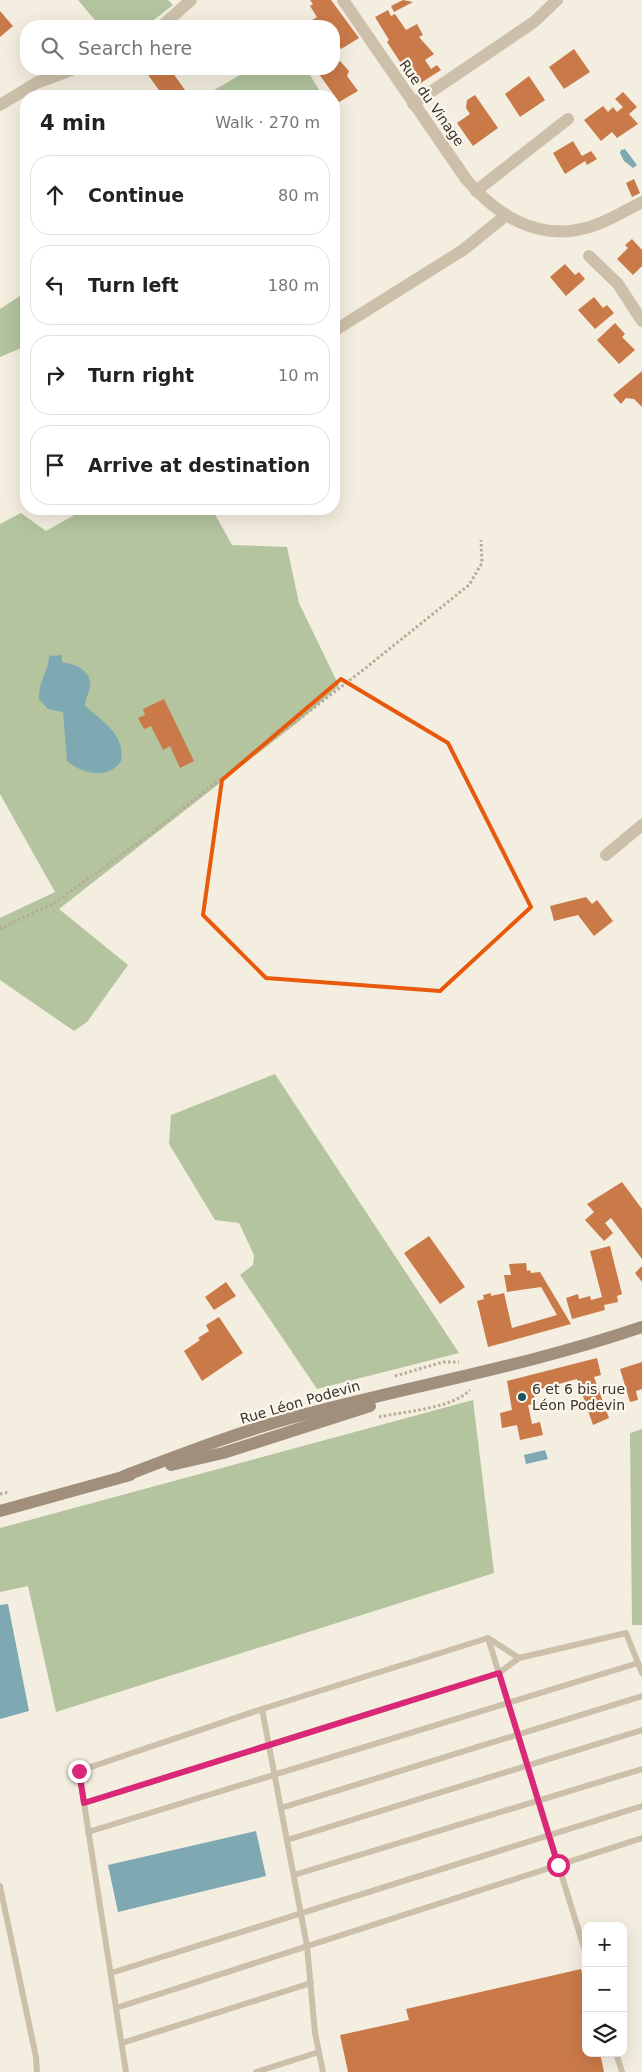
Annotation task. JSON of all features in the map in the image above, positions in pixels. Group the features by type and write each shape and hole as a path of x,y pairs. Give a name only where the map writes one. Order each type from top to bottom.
{"main road":[{"name":"Rue Léon Podevin","path":"3,1510 124,1476 224,1452 490,1370 642,1327"}],"street":[{"path":"169,20 191,0"},
{"name":"Rue du Vinage","path":"343,0 476,191 504,216 536,228 573,231 598,224 642,202"},
{"path":"414,104 534,22 557,0"},
{"path":"24,90 36,83 58,75"},
{"path":"0,104 20,92"},
{"path":"476,191 568,119"},
{"path":"340,327 463,250 504,216"},
{"path":"589,256 618,284 642,322"},
{"path":"606,855 642,825"}],"lane":[{"path":"84,1803 499,1673 519,1658 626,1633 642,1673"},
{"path":"488,1638 519,1658"},
{"path":"488,1638 582,1941"},
{"path":"126,2072 79,1771 262,1709 488,1638"},
{"path":"88,1832 638,1663"},
{"path":"281,1808 642,1696"},
{"path":"262,1709 307,1946 323,2072"},
{"path":"287,1840 642,1730"},
{"path":"294,1875 642,1769"},
{"path":"111,1973 642,1806"},
{"path":"116,2008 642,1838"},
{"path":"0,1886 36,2057 37,2072"},
{"path":"122,2043 311,1983"},
{"path":"256,2072 319,2052"},
{"path":"617,2057 622,2072"}],"path":[{"path":"0,929 56,902 355,676 469,586 482,564 481,540"},
{"path":"0,1494 18,1489"}],"highlighted area":[{"path":"341,679 448,743 531,907 440,991 266,978 203,915 222,780"}],"green space":[{"path":"78,0 168,0 173,5 154,20 95,20"},
{"path":"240,75 310,75 319,90 214,90"},
{"path":"20,296 20,349 0,357 0,309"},
{"path":"20,514 46,531 74,515 215,515 232,545 287,547 299,603 339,686 298,722 59,909 128,965 87,1022 74,1031 0,980 0,918 55,892 0,794 0,524"},
{"path":"275,1074 459,1353 317,1389 240,1275 253,1265 254,1255 239,1223 215,1220 169,1144 171,1115"},
{"path":"473,1400 494,1573 56,1712 28,1586 0,1592 0,1528"},
{"path":"642,1429 642,1625 632,1625 630,1433"}],"water":[{"path":"625,149 637,165 633,168 624,161 620,153 621,150"},
{"path":"62,655 62,662 77,666 88,676 90,687 85,706 111,729 120,744 122,752 121,761 110,771 103,773 88,772 73,766 67,761 63,712 48,709 39,699 40,687 49,656"},
{"path":"545,1450 548,1459 526,1464 524,1455"},
{"path":"8,1604 29,1711 0,1719 0,1605"},
{"path":"256,1831 266,1876 118,1912 108,1865"}],"building":[{"path":"310,0 331,0 359,38 341,49 340,20 312,20 317,17 310,6 313,4"},
{"path":"403,0 413,2 394,12 391,6"},
{"path":"388,10 391,16 395,14 406,30 417,24 423,35 419,37 434,54 425,60 431,69 437,65 441,70 416,86 387,42 389,40 375,17"},
{"path":"0,11 13,26 0,37"},
{"path":"574,49 590,72 564,89 549,67"},
{"path":"340,61 349,71 347,76 358,91 340,101 340,90 330,90 320,75 340,75"},
{"path":"148,75 174,75 185,90 159,90"},
{"path":"529,76 545,100 520,117 505,94"},
{"path":"623,92 637,107 629,114 638,124 617,138 612,132 601,141 584,120 603,106 608,112 613,107 617,112 623,107 615,99"},
{"path":"475,95 498,128 473,146 457,123 470,114 466,108 467,100"},
{"path":"573,141 582,156 591,151 597,159 587,165 585,161 565,174 553,153"},
{"path":"634,179 640,193 632,197 626,183"},
{"path":"632,239 642,250 642,266 633,275 617,259 628,248 625,245"},
{"path":"565,264 575,275 579,272 585,279 566,296 550,277"},
{"path":"594,297 603,308 607,305 614,313 595,329 578,310"},
{"path":"615,323 625,334 622,337 635,350 619,364 597,340"},
{"path":"642,371 642,407 634,399 626,398 621,404 613,395"},
{"path":"164,699 194,761 180,768 170,746 163,750 151,726 144,729 138,718 145,715 143,709"},
{"path":"586,897 592,904 597,900 613,921 594,936 578,915 554,921 550,906"},
{"path":"622,1182 642,1209 642,1259 611,1218 605,1223 613,1233 604,1241 585,1220 594,1212 587,1204"},
{"path":"429,1236 465,1287 440,1304 404,1253"},
{"path":"610,1246 622,1294 617,1296 618,1302 604,1305 605,1310 572,1319 566,1298 578,1294 579,1299 590,1296 591,1300 602,1297 590,1251"},
{"path":"526,1263 527,1271 530,1270 531,1273 540,1272 571,1324 488,1347 477,1301 484,1299 483,1295 491,1293 491,1296 504,1293 512,1328 557,1315 541,1287 507,1292 504,1275 511,1275 509,1264"},
{"path":"642,1266 642,1282 635,1273"},
{"path":"226,1282 236,1296 214,1310 205,1297"},
{"path":"219,1317 243,1353 202,1381 184,1351 209,1331 206,1325"},
{"name":"6 et 6 bis rue Léon Podevin","path":"597,1358 601,1375 594,1377 609,1418 593,1425 577,1379 533,1391 536,1404 528,1405 532,1424 540,1422 543,1435 520,1440 517,1425 502,1428 500,1413 512,1410 507,1381"},
{"path":"642,1362 642,1389 636,1391 638,1400 630,1402 620,1369"},
{"path":"581,1969 582,2057 601,2057 604,2072 348,2072 340,2035 409,2020 406,2009"}],"place":[{"name":"6 et 6 bis rue Léon Podevin","path":"522,1397"}],"route":[{"path":"79,1771 84,1803 499,1673 558,1865"}]}
